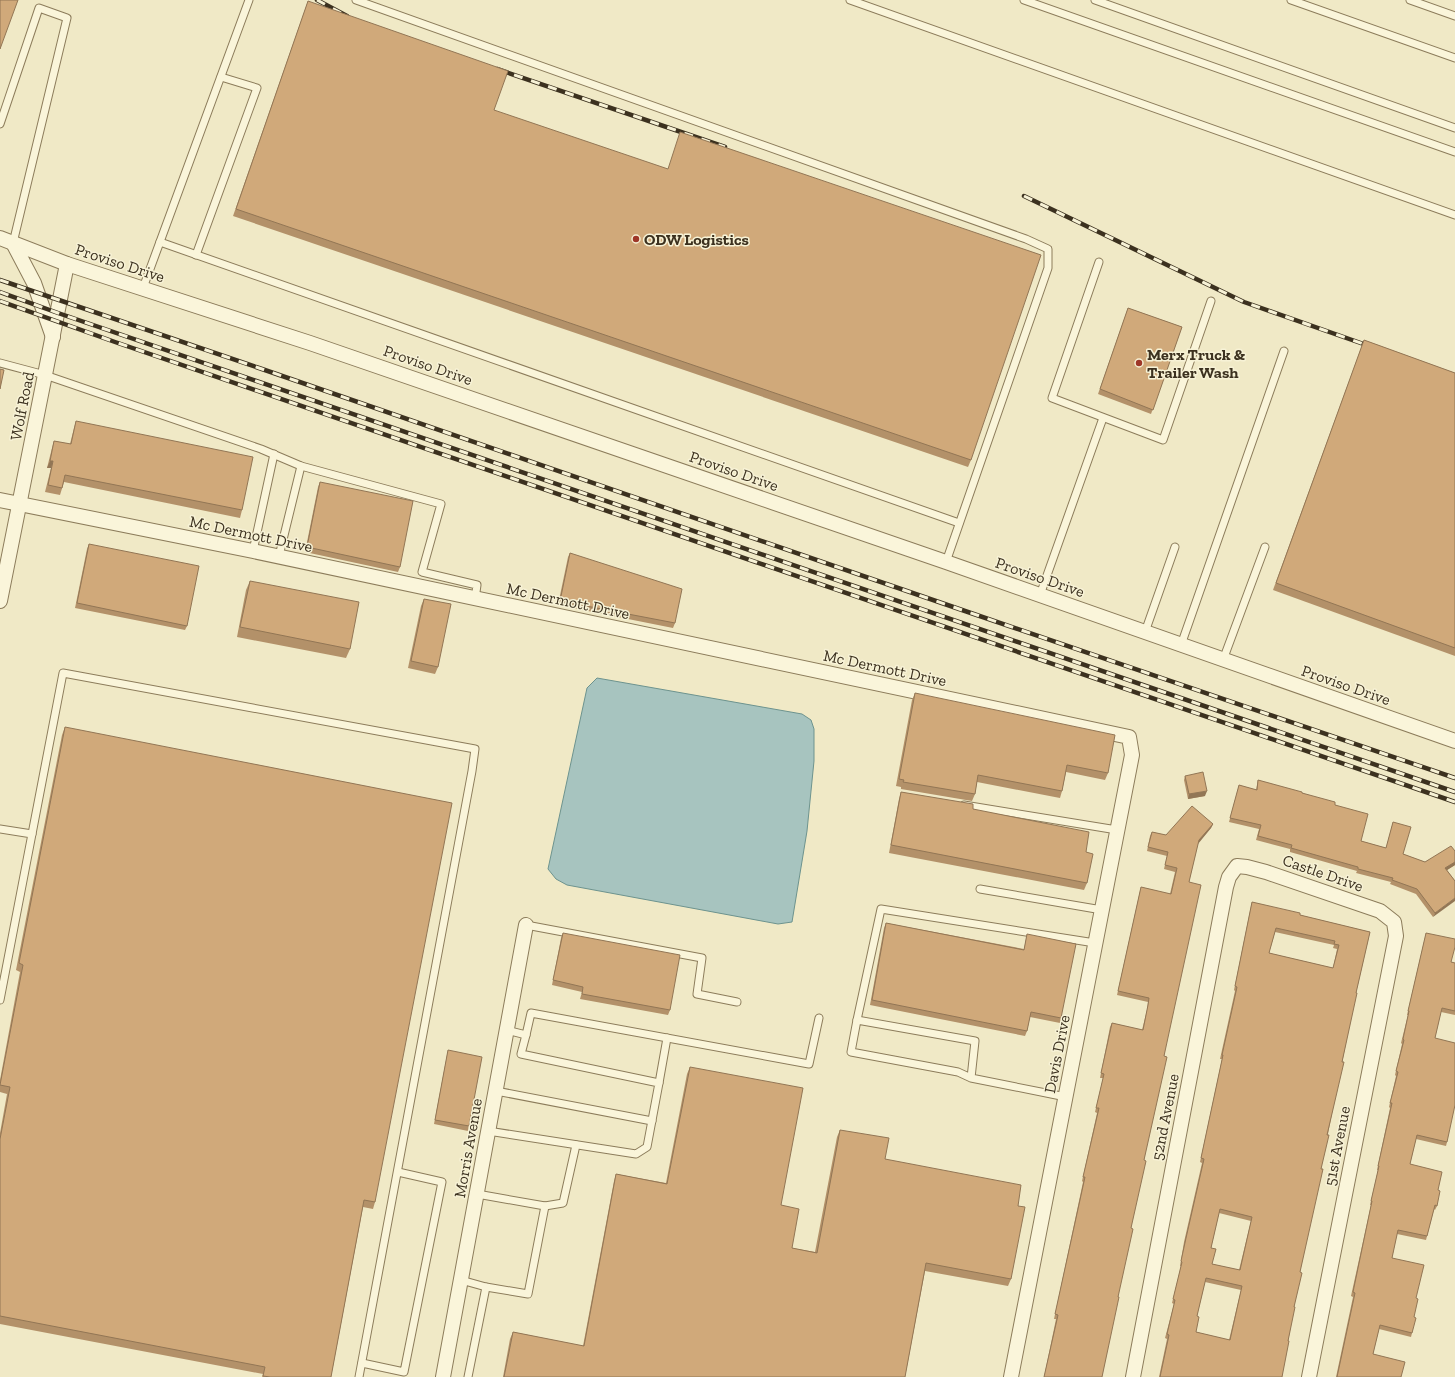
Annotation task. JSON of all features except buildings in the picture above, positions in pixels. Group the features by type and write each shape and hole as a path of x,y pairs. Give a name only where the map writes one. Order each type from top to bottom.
{"street":[{"name":"Proviso Drive","path":"0,238 67,264 310,343 946,562 1455,741"},
{"path":"13,243 34,283 53,337"},
{"name":"Wolf Road","path":"0,601 67,264"},
{"name":"Mc Dermott Drive","path":"0,500 279,556 475,599 1129,737"},
{"name":"Davis Drive","path":"1011,1377 1132,755 1129,737"},
{"name":"Castle Drive","path":"1237,866 1248,867 1266,872 1380,911 1394,922"},
{"name":"52nd Avenue","path":"1133,1377 1226,887 1237,866"},
{"name":"51st Avenue","path":"1309,1377 1396,936 1394,922"},
{"name":"Morris Avenue","path":"443,1377 526,925"}],"lane":[{"path":"143,288 249,0"},
{"path":"356,0 1026,239 1048,249 1048,268 946,562"},
{"path":"850,0 1455,215"},
{"path":"1024,0 1455,152"},
{"path":"1094,0 1455,128"},
{"path":"1291,0 1455,58"},
{"path":"1410,0 1455,16"},
{"path":"0,124 39,8 67,18 13,243"},
{"path":"196,255 257,88 221,77"},
{"path":"160,242 959,523"},
{"path":"1099,262 1052,398 1163,440 1212,301"},
{"path":"1181,645 1284,351"},
{"path":"0,362 45,375 261,449 301,466 441,504 422,572 477,585 475,599"},
{"path":"1040,595 1103,418"},
{"path":"253,551 274,454"},
{"path":"279,556 301,466"},
{"path":"1145,632 1174,546"},
{"path":"1223,660 1265,547"},
{"path":"0,1000 63,672 475,749 359,1377"},
{"path":"954,803 1117,830"},
{"path":"0,829 32,834"},
{"path":"980,889 1102,910"},
{"path":"1066,1097 970,1078 958,1072 851,1052 881,909 1095,944"},
{"path":"526,925 702,958 697,994 737,1002"},
{"path":"659,1083 521,1054 531,1012 809,1064 819,1018"},
{"path":"858,1020 976,1041 970,1078"},
{"path":"507,1030 526,1035"},
{"path":"488,1131 636,1154 647,1147 667,1038"},
{"path":"496,1091 652,1121"},
{"path":"477,1194 545,1206 563,1203 576,1145"},
{"path":"362,1363 404,1372 442,1182 398,1172"},
{"path":"461,1280 486,1287 528,1294 545,1206"},
{"path":"468,1377 486,1287"}],"water":[{"path":"597,678 802,714 811,720 814,729 814,761 807,831 792,922 778,924 567,885 556,879 548,869 587,688"}],"railway":[{"path":"317,0 347,16"},
{"path":"497,69 725,147"},
{"path":"1024,196 1244,302 1372,347"},
{"path":"0,280 1455,778"},
{"path":"0,292 1455,792"},
{"path":"0,301 115,342 1455,802"}],"place":[{"name":"ODW Logistics","path":"636,239"},
{"name":"Merx Truck & Trailer Wash","path":"1139,363"}]}
